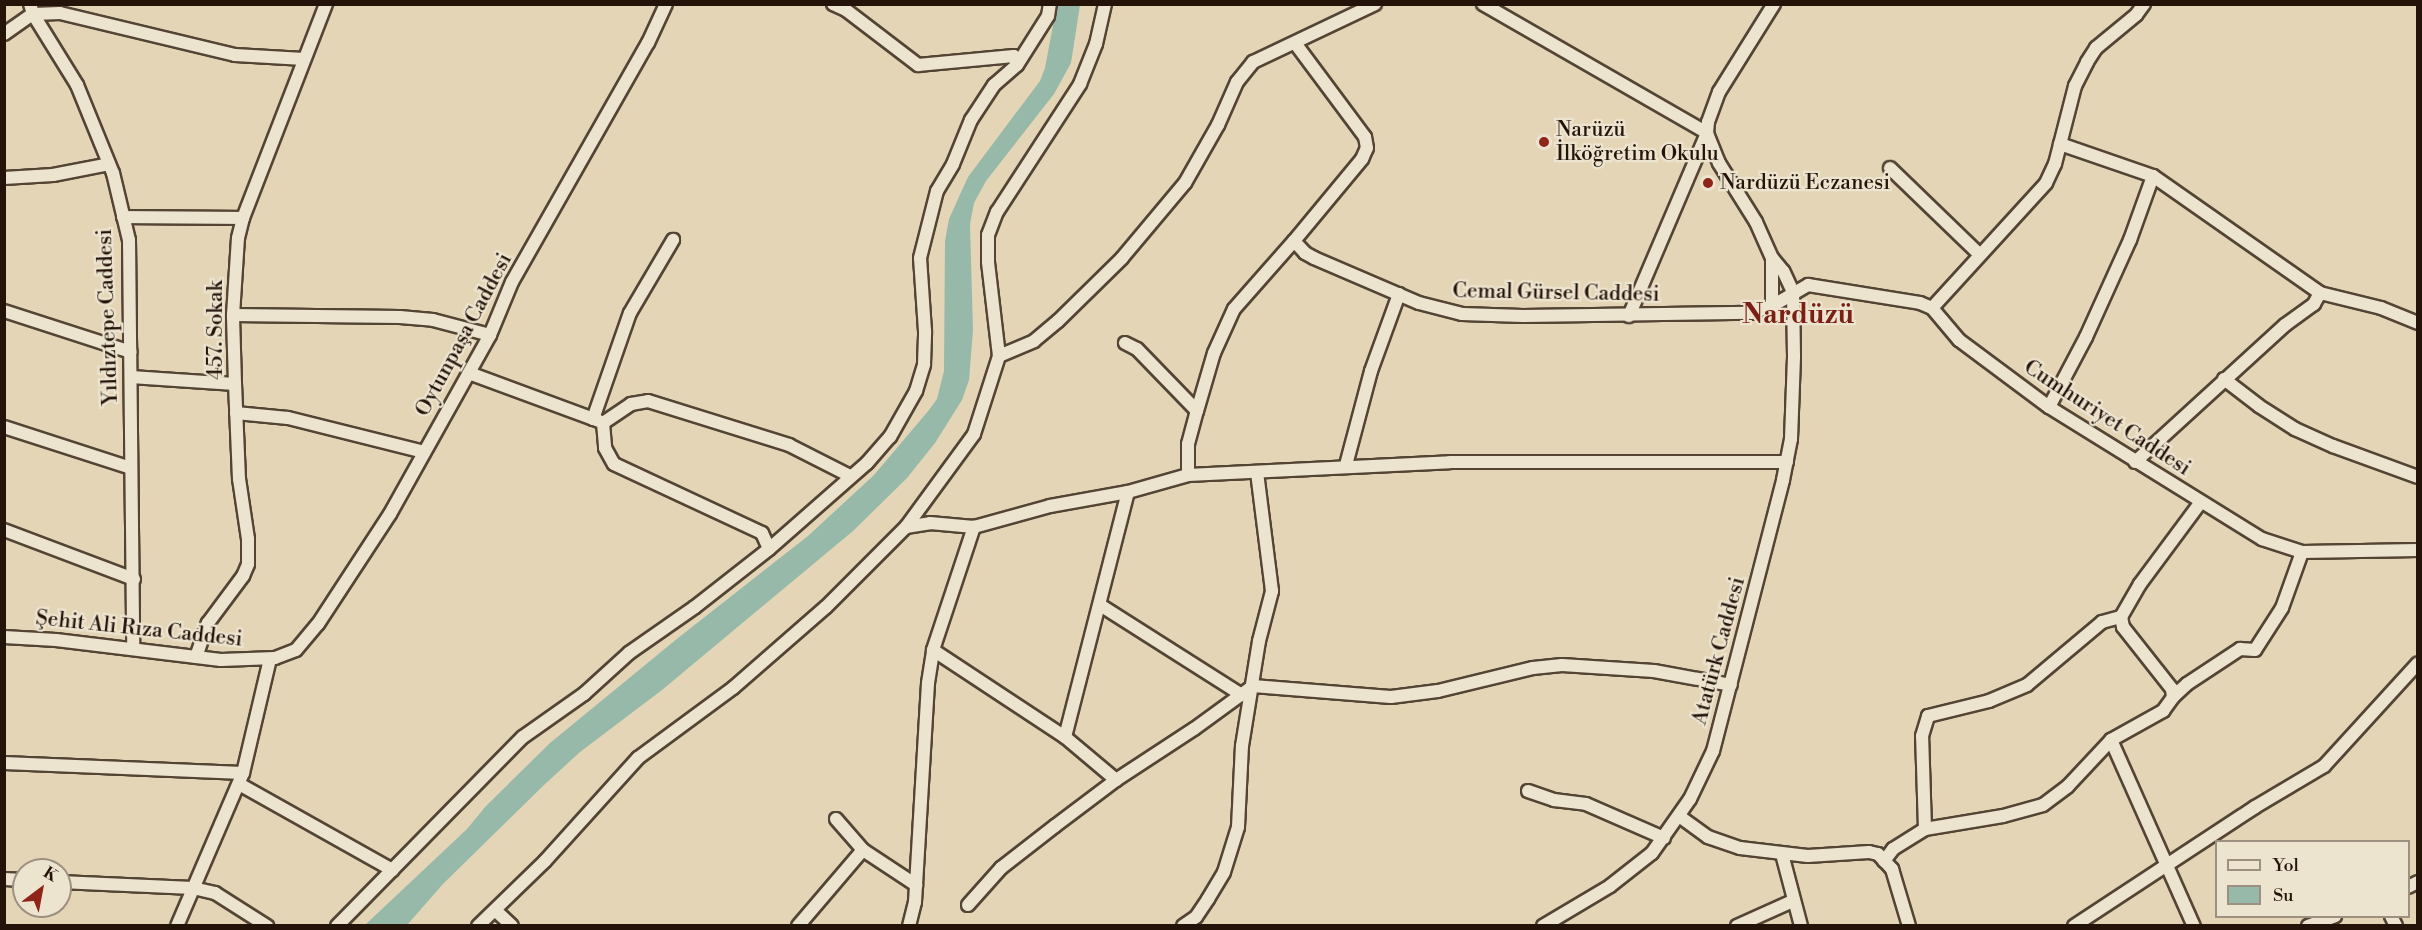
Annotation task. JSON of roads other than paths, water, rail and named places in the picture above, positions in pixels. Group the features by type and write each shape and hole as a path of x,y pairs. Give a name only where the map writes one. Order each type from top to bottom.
{"street":[{"name":"457. Sokak","path":"196,657 208,623 243,576 248,564 248,539 239,479 235,384 233,315 238,238 243,218 326,4"},
{"name":"Oytunpaşa Caddesi","path":"270,659 296,650 318,624 390,514 490,335 512,282 642,53 666,4"},
{"path":"833,4 846,10 918,65 1014,56 1017,65"},
{"path":"337,926 523,737 584,694 628,653 695,607 769,549 867,463 890,437 916,391 924,364 925,331 920,258 934,201 971,120 994,86 1017,65 1048,16 1050,4"},
{"path":"478,926 545,861 638,758 741,681 826,607 906,527 974,434 999,356 989,273 988,235 997,212 1080,84 1096,44 1105,4"},
{"path":"999,356 1034,341 1058,321 1122,258 1185,183 1218,125 1237,82 1253,62 1375,4"},
{"path":"1483,4 1707,133"},
{"path":"1774,4 1719,92 1707,122 1707,133 1719,163 1756,222 1772,258 1784,271 1793,292 1802,286 1815,285 1902,299 1932,308 2046,183 2060,144 2075,86 2086,62 2096,48 2136,15 2144,4"},
{"path":"4,34 32,9 93,20 235,55 304,59"},
{"name":"Yıldıztepe Caddesi","path":"32,9 77,85 109,164 129,240 133,649"},
{"path":"1188,475 1188,444 1197,411 1214,353 1234,309 1362,159 1367,148 1365,137 1295,43"},
{"path":"1629,316 1707,133"},
{"path":"2060,144 2153,176 2320,293 2380,308 2418,323"},
{"path":"4,178 53,175 109,164"},
{"path":"1890,168 1980,255"},
{"path":"2049,407 2086,337 2130,240 2153,176"},
{"path":"123,217 243,218"},
{"path":"673,240 630,313 598,421 606,448 614,464 762,533 769,549"},
{"name":"Cemal Gürsel Caddesi","path":"1294,241 1305,253 1314,258 1399,294 1442,310 1462,314 1629,316 1751,313 1772,306 1793,292"},
{"path":"1772,258 1772,306"},
{"name":"Atatürk Caddesi","path":"1543,926 1637,867 1664,838 1708,764 1731,685 1787,462 1791,439 1793,292"},
{"path":"2136,462 2285,324 2314,304 2320,293"},
{"path":"1346,465 1371,371 1399,294"},
{"name":"Cumhuriyet Caddesi","path":"1932,308 1959,340 2049,407 2262,539 2302,552 2418,550"},
{"path":"4,311 131,352"},
{"path":"233,315 400,317 433,320 490,335"},
{"path":"1125,343 1137,349 1197,411"},
{"path":"469,373 598,421 631,404 648,401 789,445 850,476"},
{"path":"131,377 235,384"},
{"path":"2224,379 2259,406 2295,429 2333,446 2418,477"},
{"path":"236,413 288,418 424,452"},
{"path":"4,427 131,468"},
{"path":"906,527 930,523 974,527 1050,506 1128,492 1188,475 1257,473 1346,465 1450,462 1787,462"},
{"path":"1182,926 1196,917 1224,872 1238,827 1242,746 1259,641 1272,591 1257,473"},
{"path":"1065,737 1128,492"},
{"path":"2173,697 2167,680 2123,627 2121,617 2140,584 2201,502"},
{"path":"909,926 916,885 928,682 933,650 974,527"},
{"path":"4,530 134,579"},
{"path":"1884,861 1893,849 1925,829 2003,816 2043,805 2068,786 2111,740 2163,711 2173,697 2187,684 2240,649 2255,650 2282,608 2302,552"},
{"path":"1100,605 1242,695"},
{"path":"1925,829 1923,736 1928,716 1989,700 2027,685 2102,622 2121,617"},
{"name":"Şehit Ali Rıza Caddesi","path":"4,637 221,660 270,659"},
{"path":"933,650 1065,737 1116,780"},
{"path":"177,926 241,779 270,659"},
{"path":"2074,926 2169,866 2255,807 2324,766 2418,663"},
{"path":"968,905 1001,868 1116,780 1253,686 1391,697 1438,691 1533,668 1562,664 1654,671 1731,685"},
{"path":"2111,740 2194,926"},
{"path":"4,763 241,779 392,870"},
{"path":"1528,791 1554,800 1586,804 1664,838"},
{"path":"1679,816 1708,837 1740,848 1808,856 1869,852 1878,854 1892,869 1909,926"},
{"path":"836,819 863,850 916,885"},
{"path":"798,926 863,850"},
{"path":"1782,854 1801,926"},
{"path":"72,883 193,888 215,893 267,926"},
{"path":"1737,926 1793,901"},
{"path":"495,910 512,926"},
{"path":"2308,926 2330,918"}],"water":[{"path":"1057,4 1080,5 1071,63 1054,94 986,181 974,203 970,224 973,330 969,380 962,400 935,443 907,478 853,531 662,690 580,752 443,884 407,925 365,925 467,829 486,806 550,743 808,536 874,475 929,410 937,399 944,371 945,241 949,219 968,177 1040,81 1045,68"}],"place":[{"name":"Narüzü İlköğretim Okulu","path":"1544,142"},
{"name":"Nardüzü Eczanesi","path":"1708,183"}],"district":[{"name":"Nardüzü","path":"1798,316"}]}
